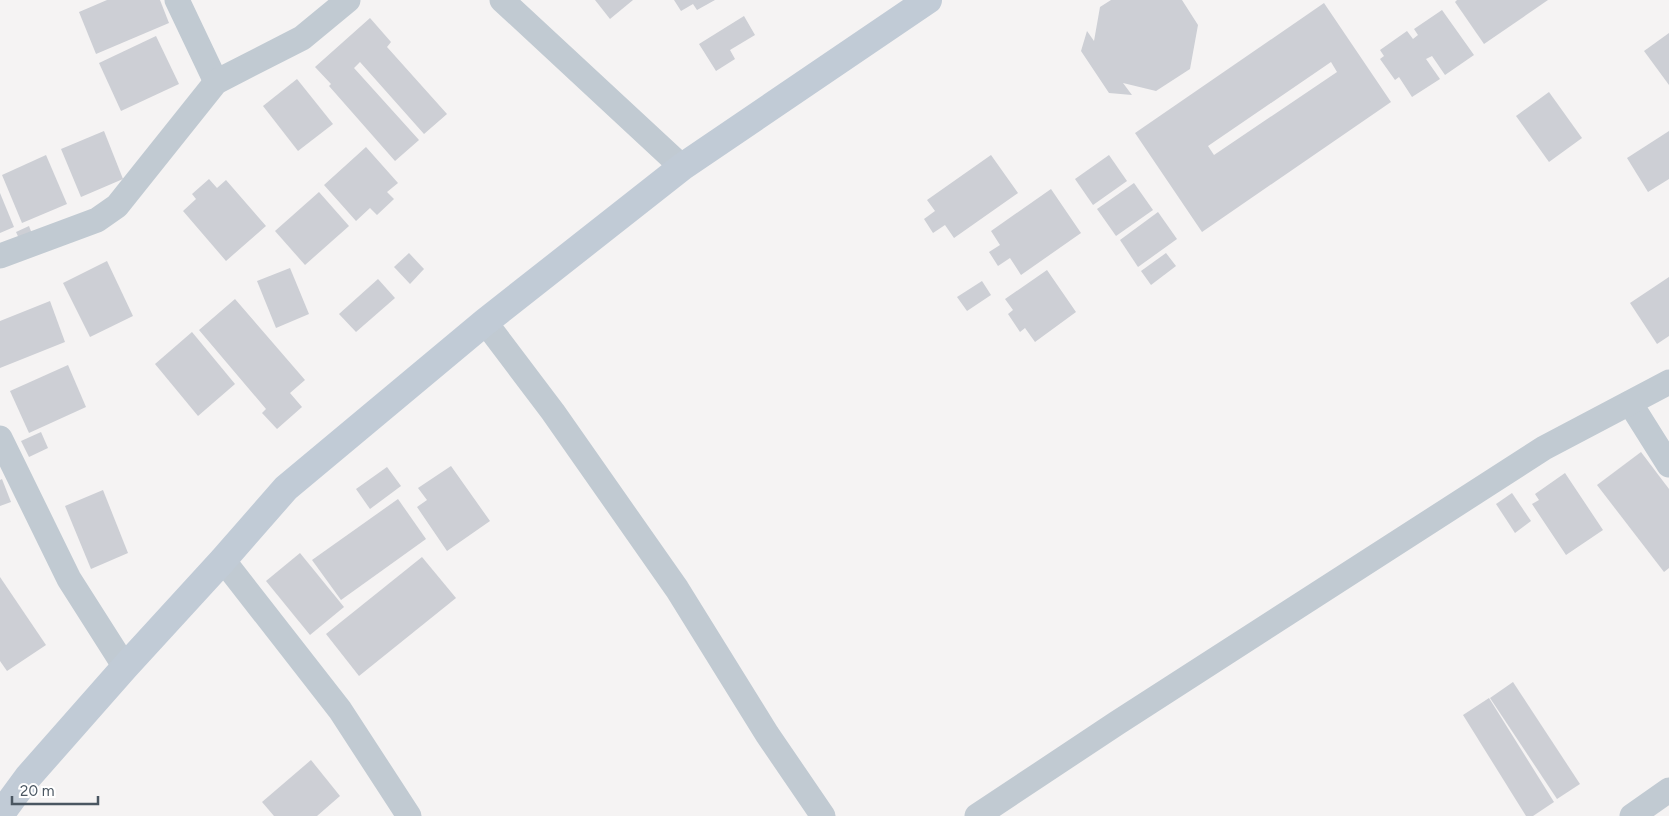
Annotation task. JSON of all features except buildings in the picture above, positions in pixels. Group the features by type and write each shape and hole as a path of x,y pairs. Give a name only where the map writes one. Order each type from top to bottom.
{"street":[{"path":"178,0 216,82"},
{"path":"0,256 97,220 117,206 216,82 302,38 348,0"},
{"path":"502,0 682,167"},
{"path":"0,815 28,776 124,667 224,560 286,488 485,322 682,167 928,0"},
{"path":"485,322 553,412 677,589 767,734 823,816"},
{"path":"977,816 1117,723 1544,448 1669,382"},
{"path":"1630,403 1669,465"},
{"path":"0,438 69,579 124,667"},
{"path":"224,560 340,710 409,816"},
{"path":"1632,816 1669,790"}]}
